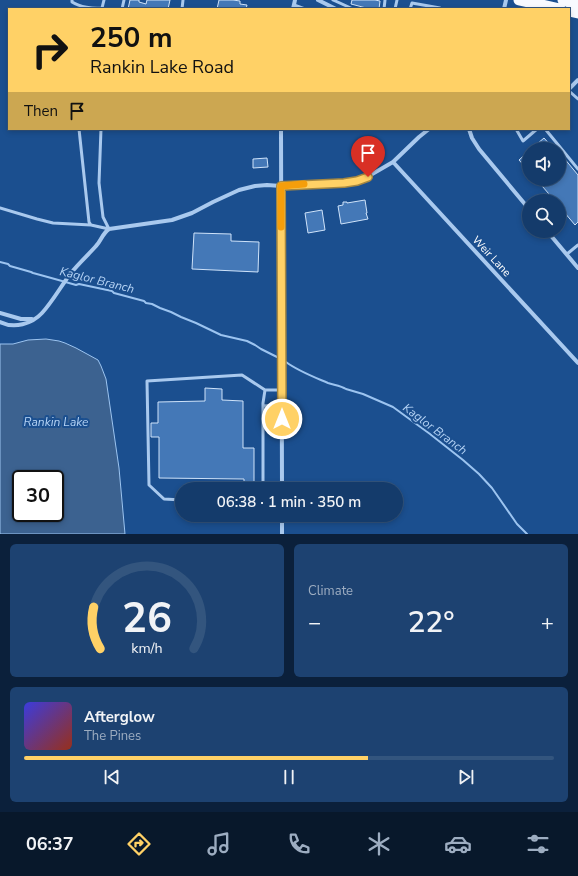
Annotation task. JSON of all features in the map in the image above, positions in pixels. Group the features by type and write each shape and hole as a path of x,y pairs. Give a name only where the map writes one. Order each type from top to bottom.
{"highway":[{"path":"519,0 555,8"},
{"path":"563,0 578,3"}],"street":[{"path":"293,7 295,0"},
{"path":"318,0 334,8"},
{"path":"570,89 578,80"},
{"path":"281,130 282,482"},
{"path":"0,322 18,325 30,321 43,312 72,271 96,246 103,234 109,229 172,220 192,213 239,190 255,186 344,183 357,181 368,177 393,162 428,130"},
{"path":"469,130 472,138 479,149 522,201"},
{"name":"Weir Lane","path":"393,162 578,363"},
{"path":"553,238 578,268"},
{"path":"0,313 21,319 32,319"},
{"path":"282,522 282,534"}],"lane":[{"path":"72,0 72,2 77,5 98,8 103,8 104,0"},
{"path":"333,0 351,8"},
{"path":"410,8 412,2 434,8"},
{"path":"570,91 578,99"},
{"path":"79,130 89,222 91,225"},
{"path":"101,130 99,183 104,217 109,229"},
{"path":"517,130 523,141 536,130"},
{"path":"546,130 578,169"},
{"path":"0,208 37,219 53,222 91,225 109,229"},
{"path":"567,254 578,244"},
{"path":"175,500 164,499 149,485 147,381 242,375 265,390 282,390"},
{"path":"263,482 263,406 265,390"},
{"path":"263,406 282,405"}],"water":[{"name":"Rankin Lake","path":"46,339 59,341 98,360 106,379 119,468 125,534 0,534 0,344 13,344 28,340"}],"building":[{"path":"130,0 139,0 139,2 146,4 147,0 170,0 168,8 128,8"},
{"path":"219,0 240,1 240,4 247,5 246,8 217,8"},
{"path":"352,0 380,1 379,8 366,8 351,4"},
{"path":"544,138 548,142 539,142"},
{"path":"267,158 268,167 253,168 253,159"},
{"path":"566,160 578,175 578,222 575,225 566,214 566,194 549,194 542,186 566,186"},
{"path":"365,200 368,219 341,224 338,206 343,205 343,202 347,203"},
{"path":"322,210 325,230 308,233 305,213"},
{"path":"194,233 231,234 231,241 259,242 258,272 192,269"},
{"path":"205,388 222,389 222,400 243,401 243,448 254,448 254,482 244,482 244,479 159,478 159,437 151,437 151,423 158,423 158,402 205,401"}],"waterway":[{"name":"Kaglor Branch","path":"0,262 76,285 79,284 112,291 114,293 144,301 221,335 247,341 277,357"},
{"name":"Kaglor Branch","path":"286,362 301,371 328,383 363,394 393,407 430,434 479,474 492,488 517,524 527,534"}],"slow traffic":[{"path":"281,227 281,186 304,184"}],"route":[{"path":"282,419 281,186 344,183 357,181 368,177"}]}
